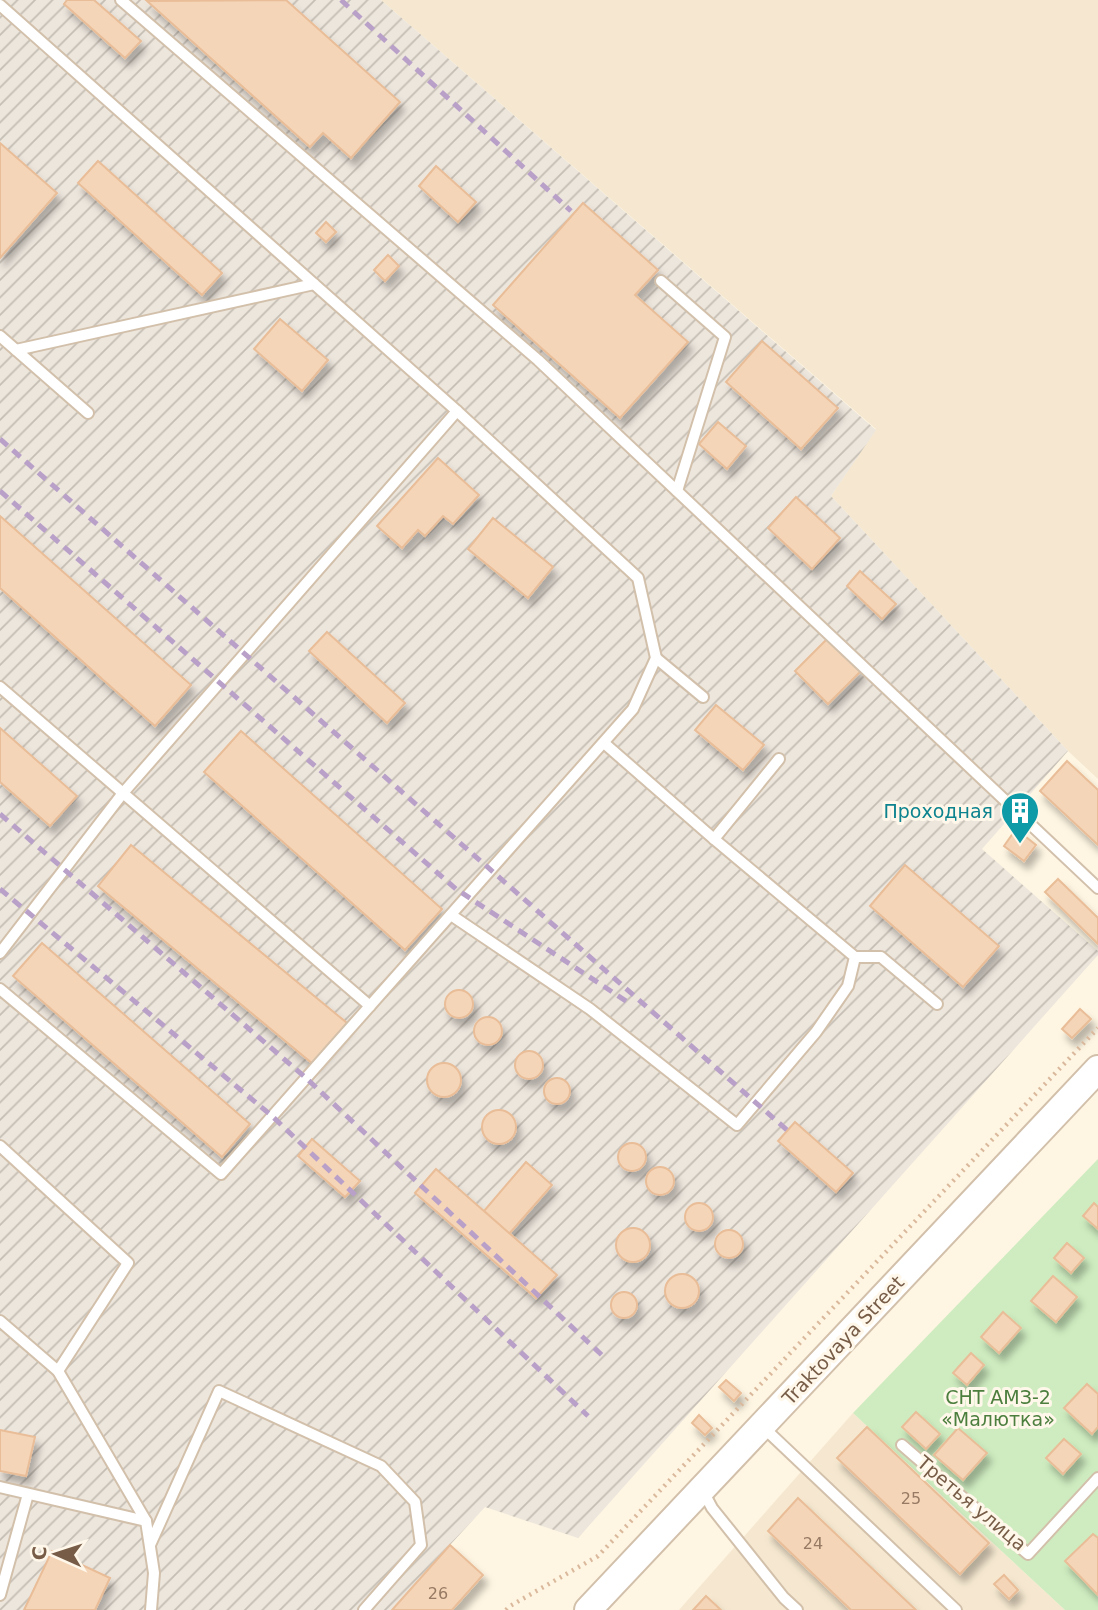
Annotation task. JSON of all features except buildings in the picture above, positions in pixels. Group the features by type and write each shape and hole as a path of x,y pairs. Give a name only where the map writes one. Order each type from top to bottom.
{"street":[{"name":"Traktovaya Street","path":"588,1610 1098,1069"}],"lane":[{"path":"121,0 538,360 1098,888"},
{"path":"0,5 457,411 638,578 656,658 633,709 220,1174 0,989"},
{"path":"661,281 725,337 677,491"},
{"path":"16,350 314,284"},
{"path":"0,337 88,412"},
{"path":"0,953 123,793 457,411"},
{"path":"656,658 703,697"},
{"path":"0,687 370,1006"},
{"path":"604,743 713,839 855,957 881,957 937,1004"},
{"path":"713,839 779,759"},
{"path":"451,915 590,1009 737,1125 816,1032 848,986 855,957"},
{"path":"0,1146 128,1263 58,1371"},
{"path":"0,1321 58,1371 146,1521 154,1573 151,1610"},
{"path":"150,1545 219,1391 381,1465 415,1502 421,1545 364,1610"},
{"path":"762,1426 956,1610"},
{"name":"Третья улица","path":"902,1445 1028,1554 1098,1478"},
{"path":"0,1488 146,1521"},
{"path":"702,1489 712,1508 784,1598 797,1610"},
{"path":"0,1595 28,1494"},
{"path":"778,1610 784,1598"}],"path":[{"path":"506,1610 510,1605 598,1556 1098,1028"}],"shaded area":[{"path":"0,0 381,0 876,430 831,496 1068,751 982,849 1098,951 1098,955 578,1538 485,1507 450,1545 452,1610 0,1610"},
{"path":"381,0 1098,0 1098,779 1068,751 831,496 876,429"},
{"path":"853,1413 1065,1610 679,1610"}],"green space":[{"name":"СНТ АМЗ-2 «Малютка»","path":"1098,1159 1098,1610 1065,1610 853,1413"}],"railway":[{"path":"341,0 571,211"},
{"path":"0,439 787,1130"},
{"path":"0,491 456,889 632,1005"},
{"path":"0,814 306,1078 604,1357"},
{"path":"0,889 272,1116 588,1416"}],"place":[{"name":"Проходная","path":"1020,845"}]}
